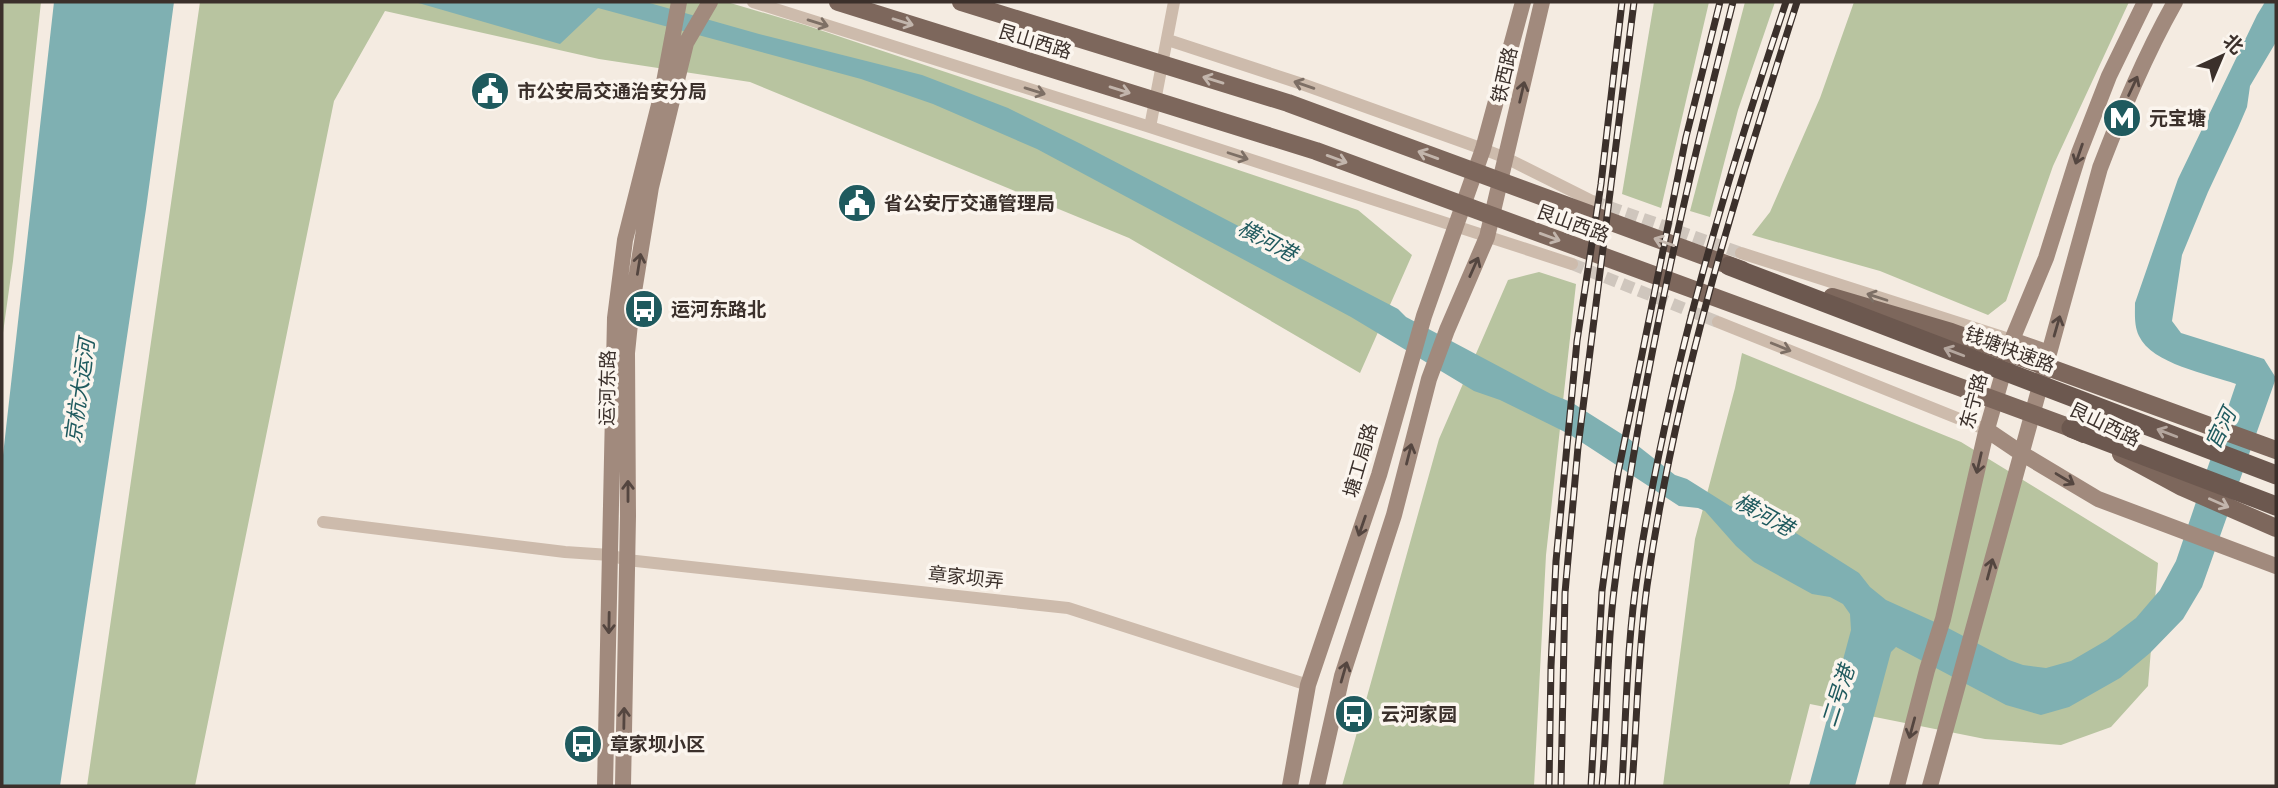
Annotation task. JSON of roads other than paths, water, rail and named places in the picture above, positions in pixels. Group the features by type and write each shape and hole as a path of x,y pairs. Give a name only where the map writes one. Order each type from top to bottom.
{"highway":[{"name":"钱塘快速路","path":"1735,260 2276,475"},
{"path":"2071,428 2276,506"}],"main road":[{"name":"艮山西路","path":"838,2 1315,151 2071,428 2182,487 2276,528"},
{"name":"艮山西路","path":"961,2 1288,103 1735,260 1951,332 2276,450"},
{"name":"铁西路","path":"1483,149 1523,2"},
{"name":"铁西路","path":"1506,158 1542,2"},
{"name":"东宁路","path":"1897,786 1943,619 1987,430 2012,340 2046,258 2109,76 2145,2"},
{"path":"1930,786 2101,167 2126,101 2175,2"},
{"name":"运河东路","path":"623,786 627,353 651,187 680,39 679,4"},
{"name":"运河东路","path":"605,786 615,318 627,228 680,39 706,8"},
{"name":"塘工局路","path":"1290,786 1308,685 1379,475 1424,316 1483,149"},
{"path":"1318,786 1342,676 1394,515 1429,379 1487,237 1506,158"},
{"path":"2012,340 2049,353"},
{"path":"1987,430 2098,499 2276,566"}],"street":[{"name":"艮山西路","path":"753,2 1572,264"},
{"path":"1150,127 1174,2"},
{"name":"艮山西路","path":"1168,40 1302,84 1483,149 1591,201"},
{"name":"艮山西路","path":"1735,260 2012,340"},
{"path":"1718,322 1987,430"},
{"name":"章家坝弄","path":"323,522 565,552 610,555 627,560 1068,608 1308,685"}],"water":[{"name":"京杭大运河","path":"54,2 174,2 60,786 2,786 2,464"},
{"path":"415,2 646,2 922,75 1008,108 1398,309 1406,317 1571,402 1628,438 1675,475 1687,479 1730,506 1777,521 1859,573 1870,587 1886,600 2009,660 2046,668 2071,661 2107,640 2136,618 2160,590 2176,561 2236,384 2182,367 2146,346 2137,332 2135,303 2178,179 2257,15 2265,2 2276,2 2276,42 2250,86 2247,107 2182,255 2172,321 2181,333 2264,359 2276,378 2202,587 2183,619 2150,653 2120,678 2069,707 2041,715 2006,705 1896,647 1891,652 1855,786 1809,786 1851,630 1850,614 1843,604 1830,597 1812,594 1754,562 1705,511 1679,506 1569,434 1500,400 1474,391 1351,317 1037,149 933,104 861,79 598,8 560,44"}],"tunnel":[{"path":"1592,201 1741,253"},
{"path":"1572,264 1718,322"}],"railway":[{"path":"1549,786 1556,561 1577,341 1601,184 1622,2"},
{"path":"1561,786 1565,593 1578,447 1634,2"},
{"path":"1591,786 1602,591 1618,473 1686,137 1720,2"},
{"path":"1602,786 1611,614 1636,442 1680,221 1733,2"},
{"path":"1622,786 1634,597 1665,425 1720,212 1786,2"},
{"path":"1632,786 1647,586 1674,438 1730,218 1797,2"}],"place":[{"name":"市公安局交通治安分局","path":"490,91"},
{"name":"元宝塘","path":"2122,118"},
{"name":"省公安厅交通管理局","path":"857,203"},
{"name":"运河东路北","path":"644,309"},
{"name":"云河家园","path":"1354,714"},
{"name":"章家坝小区","path":"583,744"}],"water label":[{"name":"横河港","path":"1267,241"},
{"name":"官河","path":"2221,429"},
{"name":"横河港","path":"1764,515"},
{"name":"二号港","path":"1838,696"}]}
